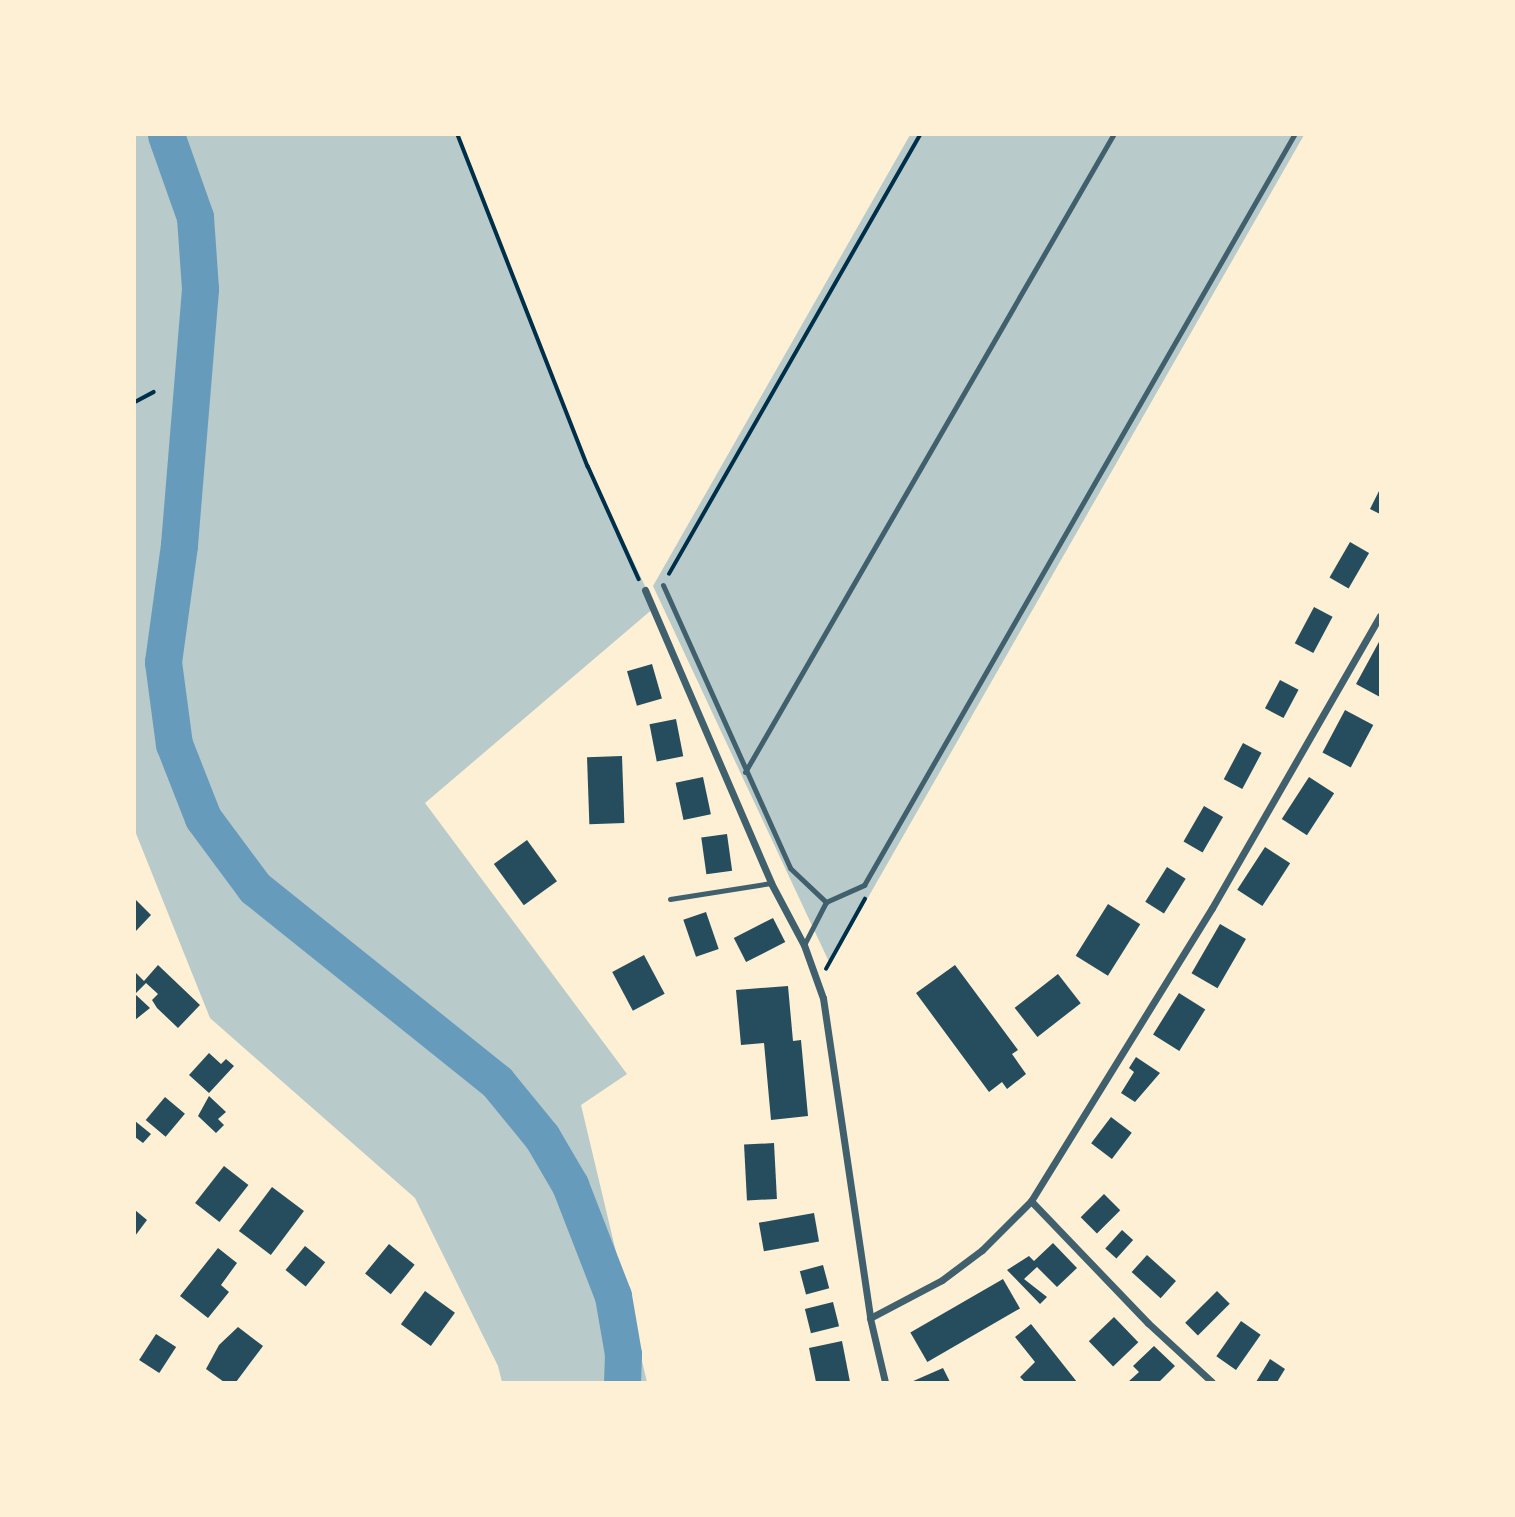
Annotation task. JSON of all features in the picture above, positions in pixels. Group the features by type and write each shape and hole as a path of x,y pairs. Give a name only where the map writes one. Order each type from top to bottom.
{"street":[{"path":"645,590 771,883 804,945 823,999 870,1318 885,1382"},
{"path":"870,1318 942,1280 982,1250 1031,1201 1212,908 1380,616"},
{"path":"1031,1201 1147,1323 1212,1382"}],"lane":[{"path":"745,772 1113,135"},
{"path":"804,945 826,902 864,885 1294,135"},
{"path":"663,585 790,868 826,902"},
{"path":"670,899 771,883"}],"path":[{"path":"458,135 583,454 645,590"},
{"path":"663,585 920,135"},
{"path":"135,402 154,391"}],"shaded area":[{"path":"135,135 458,135 588,466 655,607 425,803 627,1074 581,1105 647,1382 502,1382 498,1366 415,1198 210,1018 135,831","holes":["186,424 179,545 166,634"]},
{"path":"910,135 1304,135 830,964 653,586"}],"building":[{"path":"1380,489 1380,514 1370,509"},
{"path":"1350,542 1369,553 1349,589 1330,578"},
{"path":"1314,607 1333,617 1313,653 1295,643"},
{"path":"1380,640 1380,697 1356,684"},
{"path":"652,664 662,699 637,706 627,671"},
{"path":"1280,680 1299,690 1284,718 1265,708"},
{"path":"1345,710 1373,725 1351,767 1322,752"},
{"path":"676,719 683,756 657,761 649,724"},
{"path":"1243,743 1262,753 1242,789 1224,779"},
{"path":"622,756 624,823 589,824 587,757"},
{"path":"703,777 711,814 684,820 676,783"},
{"path":"1309,777 1334,793 1307,835 1282,819"},
{"path":"1204,806 1223,817 1203,853 1184,842"},
{"path":"727,834 732,871 706,874 701,838"},
{"path":"527,840 557,881 524,905 494,864"},
{"path":"1265,847 1290,863 1262,906 1237,890"},
{"path":"1167,867 1186,879 1164,913 1145,902"},
{"path":"135,899 151,915 135,932"},
{"path":"1108,904 1140,924 1108,976 1076,956"},
{"path":"706,912 719,949 696,957 683,920"},
{"path":"773,918 785,942 746,962 734,938"},
{"path":"1220,924 1246,939 1217,988 1192,973"},
{"path":"644,955 665,994 633,1011 612,972"},
{"path":"158,965 200,1005 178,1028 157,1008 152,1000 158,994 146,983 135,994 135,972 144,981"},
{"path":"955,965 1018,1050 1012,1054 1026,1074 1007,1089 1002,1082 989,1092 916,993"},
{"path":"1058,974 1081,1003 1037,1037 1015,1008"},
{"path":"788,986 793,1041 801,1040 808,1116 771,1120 764,1043 741,1045 736,990"},
{"path":"1179,993 1205,1009 1179,1051 1153,1035"},
{"path":"135,994 150,1008 135,1020"},
{"path":"209,1053 221,1064 226,1059 234,1066 209,1093 189,1075"},
{"path":"1136,1057 1160,1073 1135,1102 1121,1093 1134,1072 1129,1068"},
{"path":"209,1096 226,1112 218,1119 224,1125 216,1133 198,1116"},
{"path":"165,1097 185,1114 166,1137 146,1120"},
{"path":"1111,1117 1132,1133 1112,1159 1091,1143"},
{"path":"135,1121 151,1134 143,1143 135,1137"},
{"path":"774,1143 777,1199 747,1200 744,1145"},
{"path":"224,1166 248,1185 219,1222 195,1203"},
{"path":"272,1187 304,1211 271,1255 239,1231"},
{"path":"1104,1194 1120,1210 1097,1234 1081,1217"},
{"path":"135,1210 147,1220 135,1236"},
{"path":"814,1213 819,1242 764,1251 759,1223"},
{"path":"1122,1230 1133,1240 1116,1259 1105,1249"},
{"path":"1053,1243 1077,1268 1057,1287 1037,1267 1024,1279 1047,1297 1040,1304 1007,1270 1029,1256 1034,1261"},
{"path":"389,1244 415,1265 391,1294 365,1274"},
{"path":"305,1246 325,1262 306,1286 285,1270"},
{"path":"218,1248 237,1263 221,1285 229,1292 208,1318 180,1296"},
{"path":"1147,1255 1176,1281 1161,1298 1132,1272"},
{"path":"823,1265 829,1288 806,1294 800,1271"},
{"path":"1003,1279 1020,1308 927,1362 910,1332"},
{"path":"425,1291 455,1313 431,1346 401,1324"},
{"path":"1217,1291 1230,1304 1198,1336 1185,1323"},
{"path":"833,1302 839,1326 811,1333 805,1309"},
{"path":"1114,1317 1138,1342 1113,1366 1089,1341"},
{"path":"1241,1321 1261,1335 1236,1370 1216,1356"},
{"path":"1031,1324 1077,1382 1025,1382 1020,1377 1035,1362 1015,1337"},
{"path":"238,1327 263,1346 236,1382 224,1382 206,1369 219,1345"},
{"path":"156,1334 176,1347 159,1373 139,1360"},
{"path":"842,1341 850,1382 816,1382 809,1348"},
{"path":"1154,1346 1175,1366 1159,1382 1128,1382 1139,1372 1133,1366"},
{"path":"1270,1359 1285,1369 1277,1382 1256,1382"},
{"path":"943,1368 950,1382 911,1382"}],"waterway":[{"path":"166,135 195,217 200,289 179,545 163,662 174,744 203,818 255,888 497,1082 542,1137 570,1185 613,1296 623,1354 622,1382"}]}
